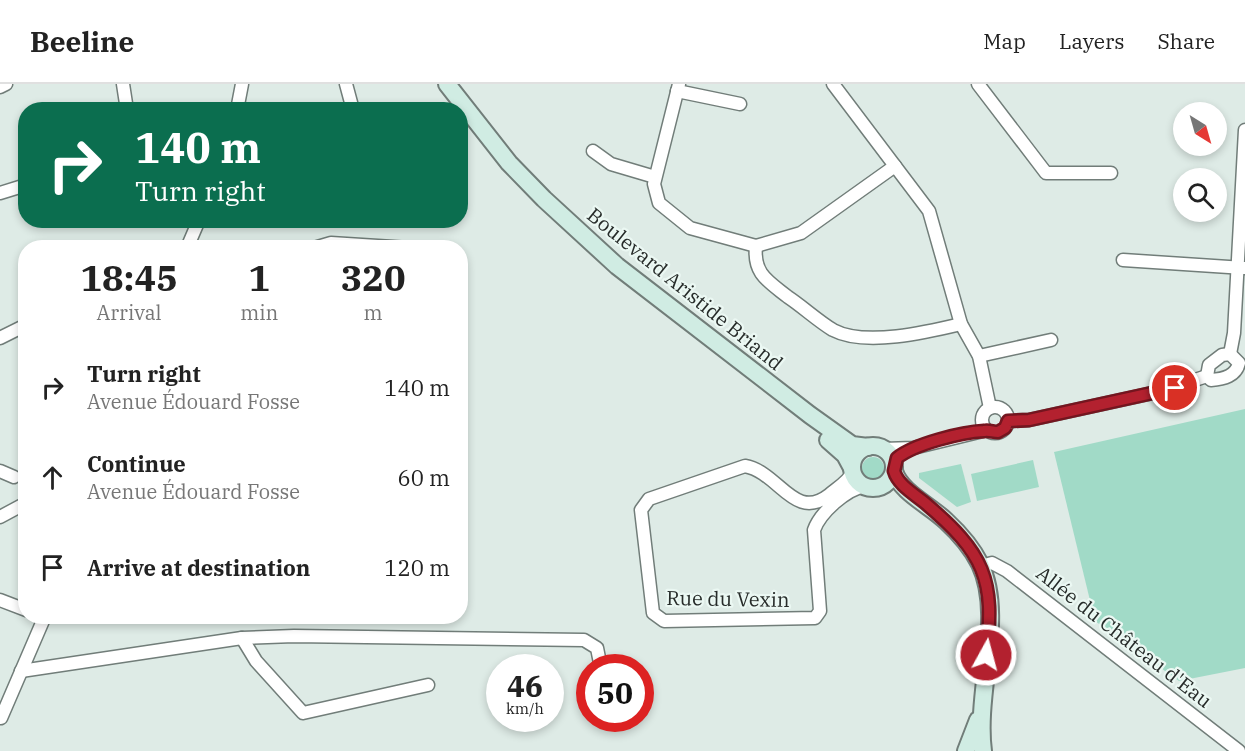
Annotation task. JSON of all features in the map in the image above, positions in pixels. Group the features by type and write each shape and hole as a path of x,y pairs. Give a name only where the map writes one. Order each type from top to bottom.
{"main road":[{"path":"439,84 452,102"},
{"name":"Boulevard Aristide Briand","path":"447,84 461,102"},
{"name":"Boulevard Aristide Briand","path":"468,110 515,169 617,266 852,445 876,448"},
{"name":"Boulevard Aristide Briand","path":"468,123 511,175 566,230 626,282 842,452 852,470"},
{"path":"962,539 895,491 872,487 857,481 852,470 856,454 876,448 894,467 901,483 946,521 962,539 981,566 991,608 981,714 983,751"},
{"path":"872,487 890,479 894,467"},
{"path":"966,751 981,714"}],"street":[{"path":"0,87 6,84"},
{"path":"123,84 126,102"},
{"path":"239,102 242,84"},
{"path":"346,84 351,102"},
{"path":"833,84 929,211 961,324 979,356 990,408"},
{"path":"978,84 1046,173 1111,173"},
{"path":"740,104 678,87 654,184 659,203 690,228 756,246 801,233 895,166"},
{"path":"1230,354 1241,268 1245,130"},
{"path":"593,151 611,164 655,177"},
{"path":"0,193 18,187"},
{"path":"756,246 755,263 765,279 835,331 877,338 920,334 961,324"},
{"path":"1123,260 1241,268"},
{"path":"0,338 18,329"},
{"path":"979,356 1051,340"},
{"path":"1207,376 1211,380 1219,379 1241,369 1239,363 1230,354"},
{"path":"1207,376 1209,365 1222,355 1230,354"},
{"path":"1008,421 1029,420 1162,391 1207,376"},
{"path":"987,430 982,420 984,412 990,408 1003,410 1008,421"},
{"path":"894,467 900,455 914,448 987,430 994,433 1002,431 1008,421"},
{"path":"876,448 914,448"},
{"name":"Rue du Vexin","path":"852,470 847,481 818,503 810,505 794,498 757,468 745,466 649,500 641,510 653,613 664,621 815,618 820,611 814,530 819,518 858,487 872,487"},
{"path":"0,471 14,477"},
{"path":"0,517 18,507"},
{"name":"Allée du Château d'Eau","path":"981,566 992,563 1007,571 1239,751"},
{"path":"0,600 18,607"},
{"path":"1,718 41,624"},
{"path":"21,671 242,638 294,636 584,640 597,648 598,654"},
{"path":"242,638 256,662 303,713 428,685"}],"green space":[{"path":"1245,409 1245,668 1179,681 1095,621 1054,452"},
{"path":"873,457 881,460 884,468 881,476 873,479 865,476 862,468 865,460"},
{"path":"1033,460 1039,487 977,501 971,474"},
{"path":"961,464 971,502 957,507 919,478 919,473"}],"route":[{"path":"986,655 991,608 988,585 981,566 968,545 946,521 898,480 894,473 897,458 914,448 969,433 987,430 994,433 1002,431 1008,421 1029,420 1175,388"}]}
